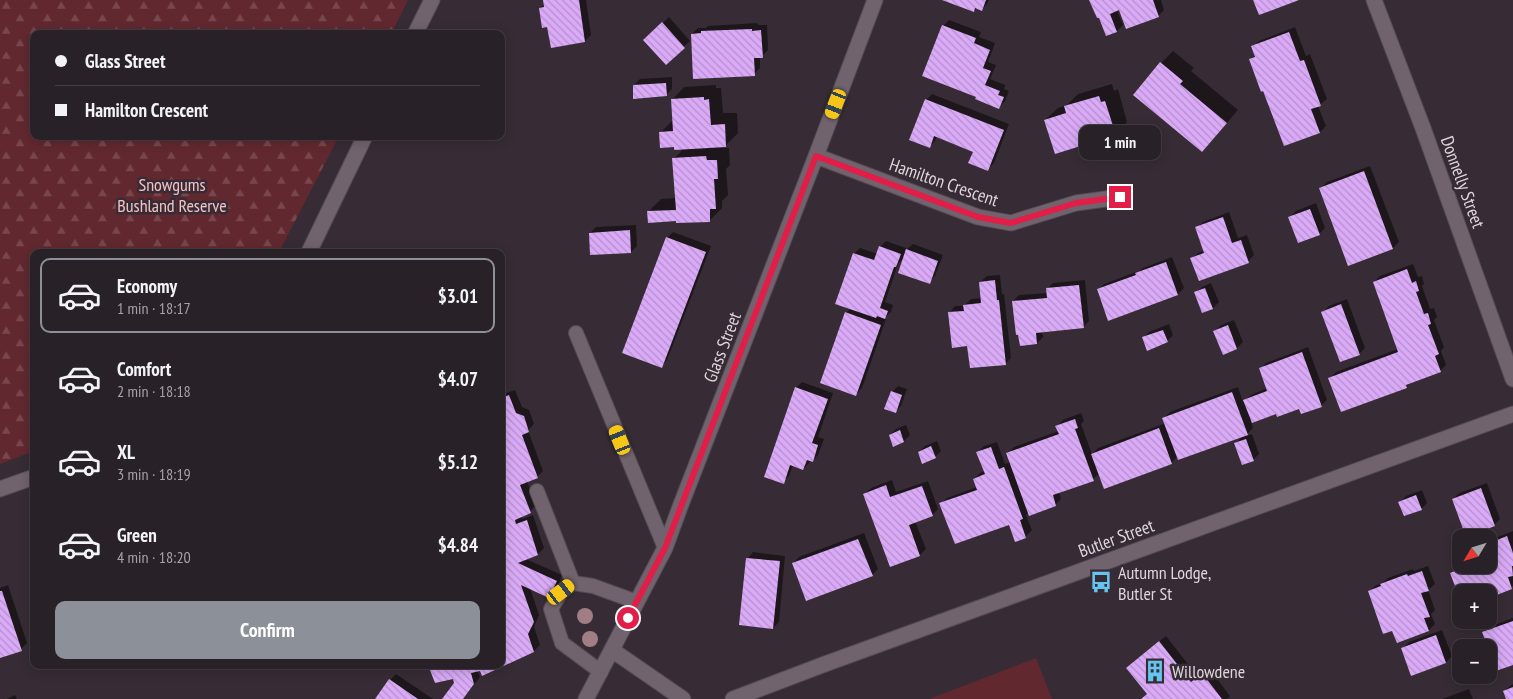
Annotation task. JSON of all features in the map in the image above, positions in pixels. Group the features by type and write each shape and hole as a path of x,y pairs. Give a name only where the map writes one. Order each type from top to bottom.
{"street":[{"path":"418,30 432,0"},
{"name":"Glass Street","path":"586,699 665,548 875,0"},
{"name":"Donnelly Street","path":"1374,0 1439,172 1513,379"},
{"path":"310,249 363,140"},
{"name":"Hamilton Crescent","path":"816,156 978,217 1011,223 1076,203 1120,197"},
{"name":"Butler Street","path":"733,699 1513,414"},
{"path":"0,489 30,478"},
{"path":"612,650 682,699"}],"lane":[{"path":"576,333 665,548"},
{"path":"537,491 573,583"},
{"path":"601,672 562,643 551,609 561,592 573,583 593,586 636,602"}],"green space":[{"name":"Snowgums Bushland Reserve","path":"0,0 408,0 393,30 30,30 30,140 337,140 281,249 30,249 30,453 0,464"},
{"path":"1036,658 1052,699 929,699"}],"building":[{"path":"543,0 579,0 585,42 551,48 547,27 542,28 539,8 544,7"},
{"path":"942,0 986,0 982,11 975,8 974,12"},
{"path":"1089,0 1153,0 1159,17 1126,29 1119,10 1110,14 1117,32 1106,36"},
{"path":"1253,0 1299,0 1259,15"},
{"path":"662,22 685,48 666,65 643,40"},
{"path":"942,25 976,38 974,43 990,50 983,68 991,71 985,85 1000,91 998,95 1004,97 999,109 975,99 976,97 922,76"},
{"path":"752,29 752,31 761,30 763,58 754,58 755,76 693,79 691,34 701,33 701,31"},
{"path":"1289,32 1300,61 1304,60 1321,106 1311,109 1320,133 1284,146 1249,59 1255,57 1251,46"},
{"path":"1160,62 1183,81 1180,84 1227,123 1202,152 1133,95"},
{"path":"666,83 667,96 633,99 633,85"},
{"path":"1099,96 1101,102 1105,101 1116,135 1055,154 1044,120 1066,113 1064,106"},
{"path":"704,97 704,100 709,99 711,125 725,124 726,147 674,150 674,147 660,148 659,132 673,131 671,99"},
{"path":"925,99 1004,130 988,171 968,163 973,152 934,136 930,148 909,140"},
{"path":"706,156 707,160 717,160 718,179 714,179 716,209 710,209 710,222 676,223 676,221 648,223 647,211 676,210 672,158"},
{"path":"1364,171 1393,249 1348,266 1319,188"},
{"path":"1310,209 1320,235 1298,243 1288,217"},
{"path":"1223,217 1232,243 1241,240 1249,263 1199,281 1190,258 1204,253 1195,227"},
{"path":"630,230 631,253 590,255 589,233"},
{"path":"666,237 706,252 662,368 622,353"},
{"path":"879,246 901,254 896,267 894,267 880,308 888,311 885,319 877,316 876,318 835,304 853,253 874,260"},
{"path":"906,249 938,261 930,284 898,273"},
{"path":"1166,262 1178,295 1108,321 1097,289"},
{"path":"1407,269 1412,283 1416,281 1419,291 1416,292 1424,314 1428,313 1431,324 1428,325 1439,354 1435,356 1441,372 1406,385 1407,388 1341,412 1328,378 1398,352 1373,282"},
{"path":"995,280 1006,365 970,368 967,346 952,348 948,312 964,311 963,305 981,303 979,282"},
{"path":"1079,285 1084,328 1036,333 1037,344 1020,346 1018,335 1016,335 1012,301 1047,298 1046,288"},
{"path":"1205,288 1213,309 1202,313 1194,292"},
{"path":"1341,304 1360,355 1340,362 1321,312"},
{"path":"845,312 881,325 856,396 820,383"},
{"path":"1228,325 1237,349 1223,355 1213,331"},
{"path":"1163,330 1168,342 1147,351 1142,337"},
{"path":"1302,352 1322,407 1301,414 1299,409 1277,417 1276,414 1252,423 1243,400 1267,391 1259,368"},
{"path":"795,387 828,399 812,443 818,445 813,462 807,460 803,470 790,465 784,484 764,477"},
{"path":"891,391 902,395 896,413 884,409"},
{"path":"1232,392 1248,435 1178,460 1162,418"},
{"path":"509,395 516,413 524,416 529,432 522,435 538,478 520,485 531,513 515,520 516,524 527,520 538,555 518,563 557,581 549,598 521,585 534,622 528,634 534,652 505,665 505,396"},
{"path":"1075,419 1078,428 1075,429 1094,481 1053,495 1056,506 1029,516 1006,453 1059,434 1055,426"},
{"path":"1159,428 1172,464 1104,489 1091,454"},
{"path":"900,430 904,442 893,447 889,435"},
{"path":"1246,439 1254,461 1242,465 1234,443"},
{"path":"931,446 936,458 922,464 918,452"},
{"path":"991,447 999,469 1004,467 1023,519 1020,520 1026,538 1015,542 1009,525 955,544 939,503 977,490 973,479 985,474 976,452"},
{"path":"886,485 890,497 922,486 933,516 909,525 920,556 890,567 863,494"},
{"path":"1481,488 1495,526 1487,529 1463,529 1452,499"},
{"path":"1416,495 1422,510 1404,516 1398,502"},
{"path":"1507,536 1513,553 1513,576 1508,577 1512,589 1497,595 1497,584 1454,584 1450,573 1452,572 1452,574 1498,574 1498,540"},
{"path":"858,539 873,576 806,601 792,563"},
{"path":"746,558 780,561 773,629 739,625"},
{"path":"1422,571 1429,591 1421,593 1430,617 1424,618 1429,631 1397,643 1392,631 1383,634 1368,591 1381,586 1380,584 1407,574 1408,576"},
{"path":"0,591 2,591 22,651 0,658"},
{"path":"1513,621 1513,665 1497,671 1497,639 1485,639 1482,632 1497,629 1497,627"},
{"path":"1436,635 1446,663 1411,676 1401,648"},
{"name":"Willowdene","path":"1159,641 1191,682 1202,673 1222,699 1141,699 1147,694 1126,668"},
{"path":"430,669 497,669 482,676 480,671 471,673 474,684 463,699 442,699 454,683 453,679 435,683"},
{"path":"389,679 418,699 375,699"},
{"path":"1513,687 1513,699 1506,699 1503,691"}],"place":[{"name":"Autumn Lodge, Butler St","path":"1101,582"},
{"name":"Willowdene","path":"1155,671"}],"route":[{"path":"628,618 665,548 816,156 978,217 1011,223 1076,203 1120,197"}]}
